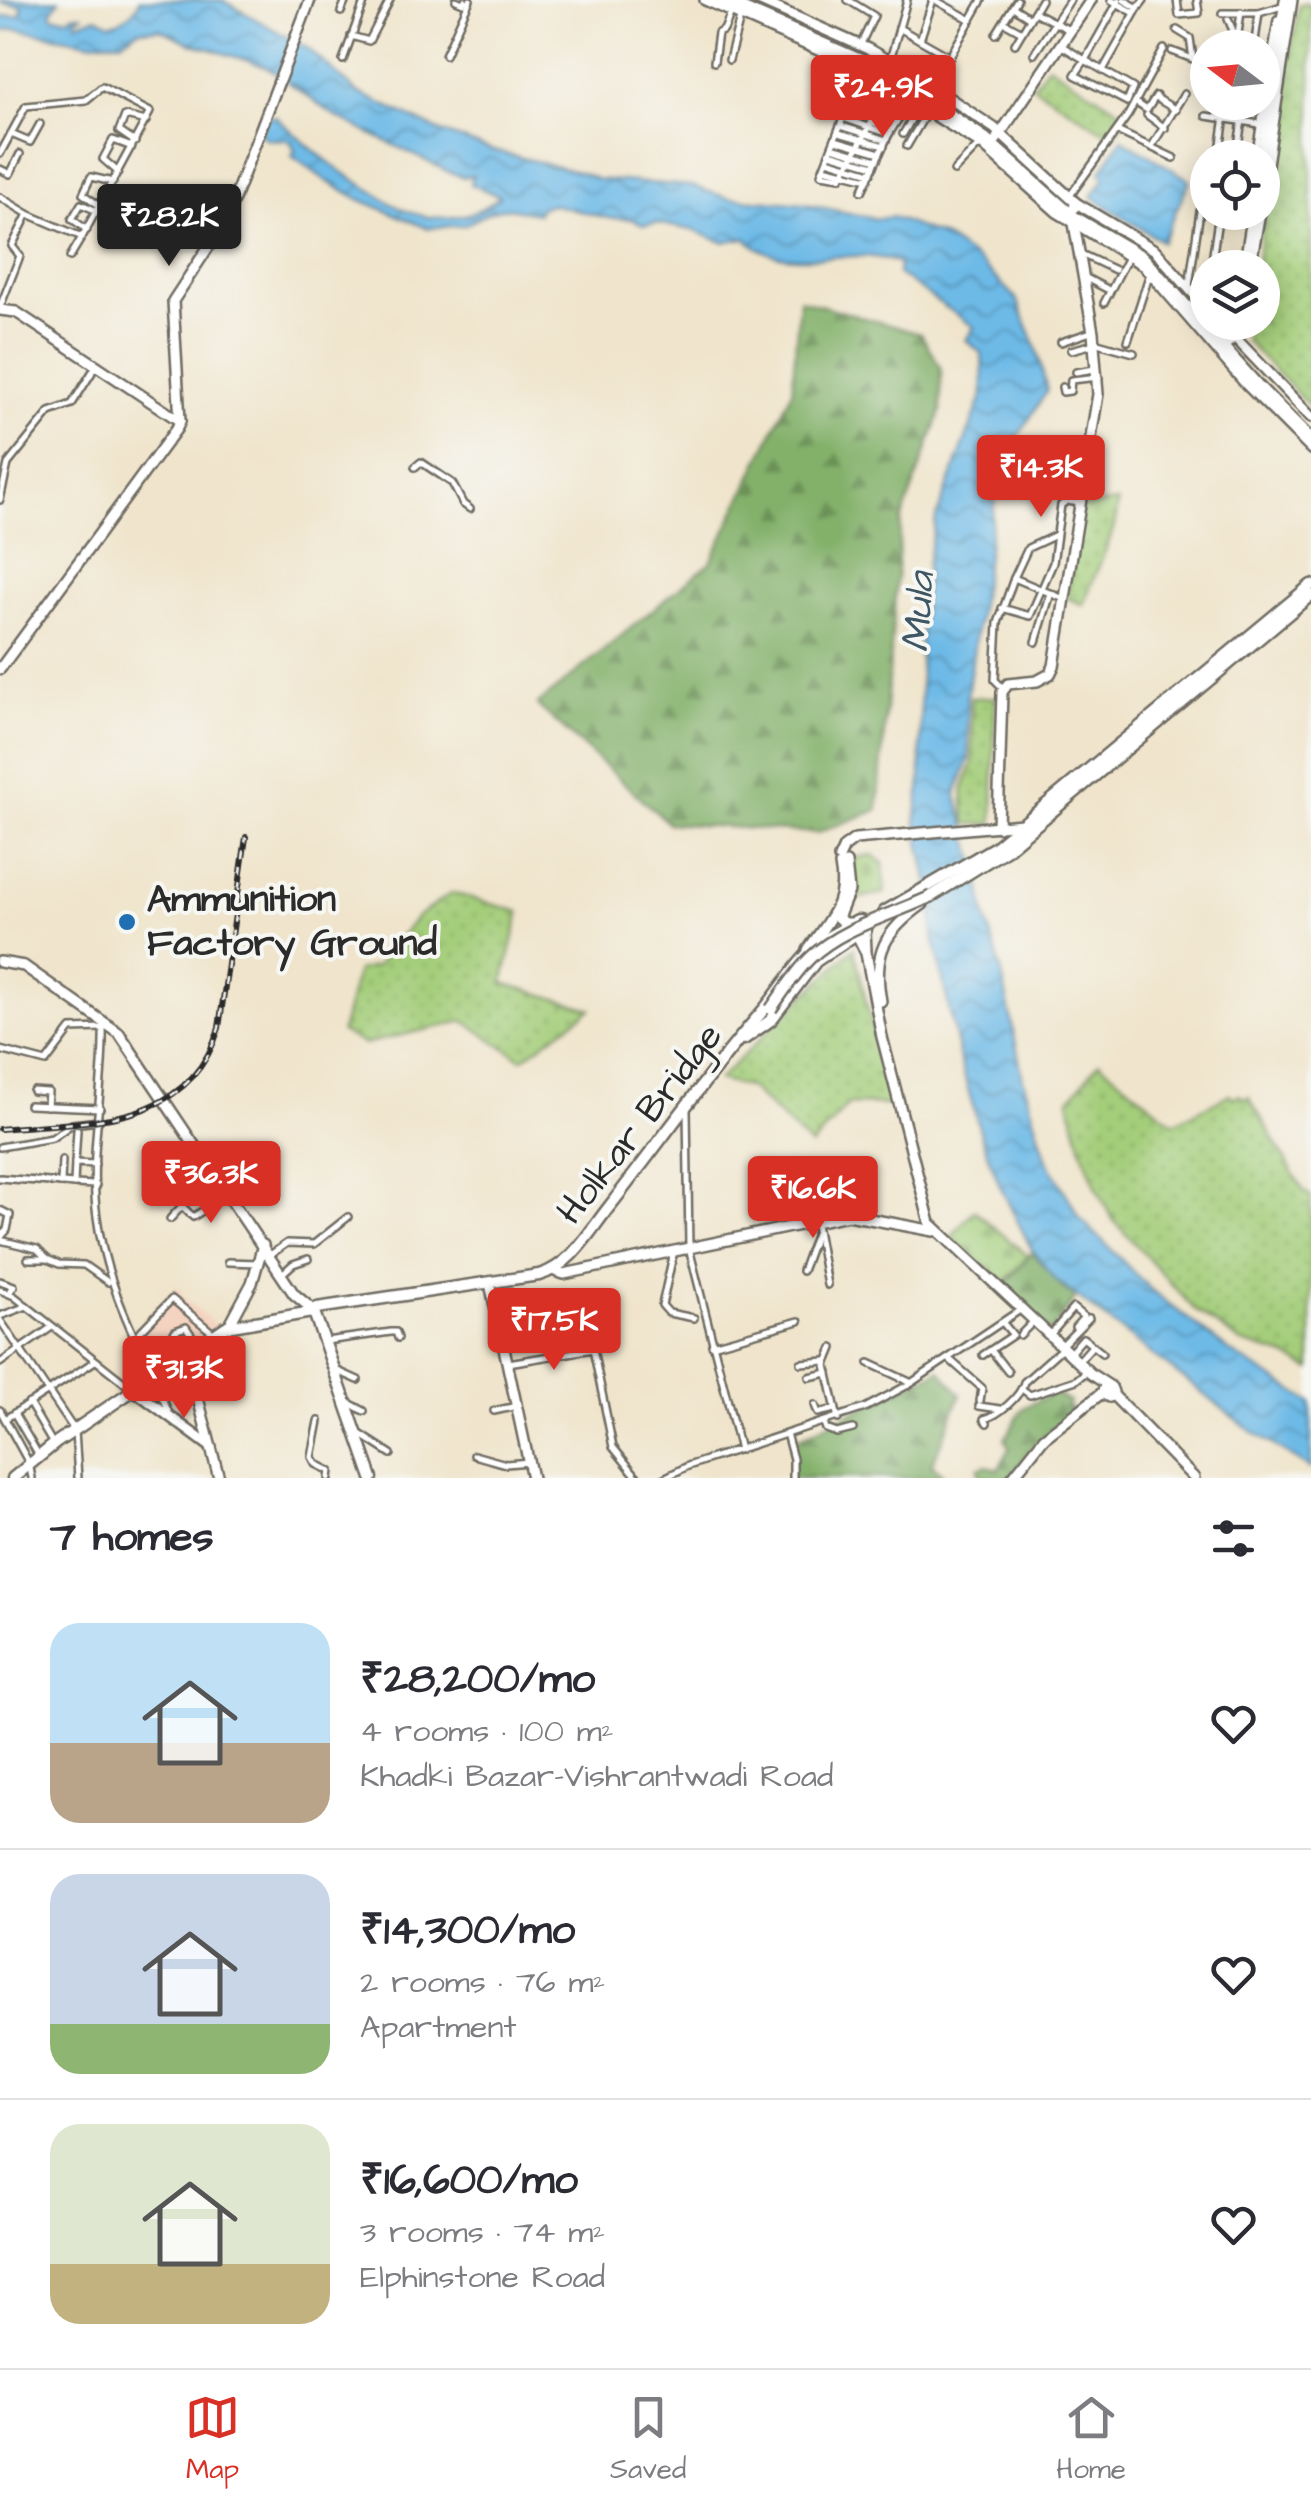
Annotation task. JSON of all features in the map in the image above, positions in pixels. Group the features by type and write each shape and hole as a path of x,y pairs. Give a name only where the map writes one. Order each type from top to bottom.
{"main road":[{"path":"723,0 862,61 919,101 992,143"},
{"path":"740,0 866,56 931,90 1073,212 1147,260 1190,302"},
{"path":"1073,212 1151,254 1190,299"},
{"path":"1228,340 1311,431"},
{"path":"1228,340 1311,440"},
{"path":"1001,848 1017,823 1311,585"},
{"path":"13,1478 53,1445 230,1324 316,1315 554,1272 572,1255 806,952 858,928 1001,848 1311,595"},
{"name":"Holkar Bridge","path":"687,1108 819,951 846,934 932,896 1001,848"},
{"path":"744,1038 771,1020 816,961 858,928"},
{"path":"316,1315 493,1284"},
{"path":"316,1315 372,1478"}],"street":[{"path":"0,668 180,421 173,301 226,220 310,0"},
{"path":"341,12 346,0"},
{"path":"343,60 365,0"},
{"path":"350,36 369,41 390,0"},
{"path":"445,54 467,0 456,0"},
{"path":"705,0 859,68 992,143"},
{"path":"758,0 779,4 860,46 931,90 982,0"},
{"path":"848,0 870,12"},
{"path":"860,46 874,19 866,0"},
{"path":"889,62 907,0"},
{"path":"920,40 934,0 971,20"},
{"path":"1015,44 1041,0"},
{"path":"1034,54 1057,25 1070,0"},
{"path":"954,171 992,143 1091,0"},
{"path":"1103,70 1144,0"},
{"path":"1177,0 1179,15 1198,12 1197,0"},
{"path":"1062,46 1085,60 1134,88 1127,102 1075,75 1085,60 1118,1 1135,10"},
{"path":"1222,13 1259,13 1288,2"},
{"path":"1280,36 1288,2"},
{"path":"996,34 1015,3 1070,33"},
{"path":"1238,30 1241,12"},
{"path":"730,60 737,13"},
{"path":"714,62 718,32 737,13"},
{"path":"1257,30 1259,13"},
{"path":"1228,19 1232,30"},
{"path":"1275,30 1276,20"},
{"path":"1004,22 1022,32"},
{"path":"898,28 950,57"},
{"path":"1177,30 1190,38"},
{"path":"1004,688 1008,684 1037,682 1052,670 1080,503 1098,373 1073,212 1117,131 1168,50 1190,58"},
{"path":"868,96 847,108 821,174 836,178 856,153 885,83"},
{"path":"0,154 26,106 86,100 102,87 150,112 70,257"},
{"path":"1152,146 1184,94"},
{"path":"868,96 899,118"},
{"path":"868,96 865,106 878,105"},
{"path":"1135,102 1146,110 1157,98 1176,110"},
{"path":"862,190 899,118 919,101"},
{"path":"903,134 919,101"},
{"path":"907,146 919,101"},
{"path":"1148,115 1166,128"},
{"path":"133,144 119,131 125,116 146,121"},
{"path":"843,118 871,124"},
{"path":"1234,120 1264,124"},
{"path":"1262,140 1265,120"},
{"path":"1239,140 1242,121"},
{"path":"11,134 30,142 40,124"},
{"path":"871,124 880,153"},
{"path":"1117,131 1174,158"},
{"path":"118,172 103,159 113,140 133,144"},
{"path":"834,143 856,153 880,153"},
{"path":"834,143 856,153 880,153"},
{"path":"834,143 856,153 880,153"},
{"path":"856,153 880,153"},
{"path":"0,169 10,174 20,154"},
{"path":"99,208 83,194 91,177 113,182"},
{"path":"106,195 146,208 171,203"},
{"path":"0,198 82,237"},
{"path":"87,230 72,220 81,204 99,208"},
{"path":"1073,212 1078,249"},
{"path":"1073,212 1190,307"},
{"path":"1073,212 1151,246 1190,290"},
{"path":"28,214 12,246 20,256 0,309 16,312 180,421"},
{"path":"1187,288 1192,279 1198,230"},
{"path":"1078,249 1115,270"},
{"path":"1104,303 1128,256"},
{"path":"1128,341 1150,272"},
{"path":"1084,276 1107,289"},
{"path":"1070,350 1094,339"},
{"path":"1061,342 1094,339 1134,353"},
{"path":"1227,340 1254,394 1311,449"},
{"path":"1228,340 1311,416"},
{"path":"0,500 8,464 50,412 72,404 97,365"},
{"path":"1076,372 1098,373"},
{"path":"1063,387 1071,380 1098,373"},
{"path":"415,468 421,462 452,483 470,509"},
{"path":"1002,608 1030,616 1052,563 1063,503 1080,503"},
{"path":"998,827 1004,688 995,677 997,627 1028,548 1056,535"},
{"path":"1014,578 1064,599"},
{"path":"1036,642 1051,594"},
{"path":"999,813 1017,823"},
{"path":"806,952 840,901 842,861 848,843 864,838 984,830 1017,823"},
{"path":"842,861 849,891 838,918 858,928 866,953 935,1229 1065,1348 1190,1478"},
{"path":"887,1045 878,974 884,944 898,922 932,896"},
{"path":"0,962 24,966 125,1041 294,1294 316,1315"},
{"path":"0,1050 46,1062 71,1029 106,1026"},
{"path":"106,1026 95,1164 96,1215 110,1283 171,1418"},
{"path":"33,1091 48,1092 47,1106"},
{"path":"29,1105 100,1108"},
{"path":"687,1108 688,1248 740,1450"},
{"path":"0,1147 52,1138 72,1124 98,1121"},
{"path":"74,1184 77,1130"},
{"path":"61,1183 62,1160"},
{"path":"75,1163 95,1164"},
{"path":"0,1178 96,1186"},
{"path":"170,1219 182,1206 193,1217 228,1194"},
{"path":"796,1201 798,1209 809,1214 815,1224 827,1285"},
{"path":"0,1210 10,1215 0,1239 37,1250 59,1264 84,1265 110,1283"},
{"path":"554,1272 815,1224 848,1214 935,1229"},
{"path":"270,1256 287,1243 314,1244 348,1217"},
{"path":"802,1271 815,1224"},
{"path":"230,1324 252,1282 263,1245"},
{"path":"674,1251 662,1305 670,1312 694,1318"},
{"path":"28,1259 47,1259"},
{"path":"282,1274 293,1264 308,1259"},
{"path":"228,1262 258,1263"},
{"path":"0,1281 14,1286 10,1293"},
{"path":"493,1284 532,1478"},
{"path":"0,1290 28,1306 211,1447"},
{"path":"135,1337 172,1298 214,1334"},
{"path":"983,1355 1012,1335 1004,1322 1010,1299"},
{"path":"28,1306 0,1318 76,1431 78,1478"},
{"path":"1050,1335 1074,1308 1084,1317 1075,1327"},
{"path":"664,1478 688,1466 838,1418 912,1383 1021,1309"},
{"path":"1065,1348 1089,1318"},
{"path":"1020,1336 1034,1320"},
{"path":"712,1345 800,1321"},
{"path":"1,1360 52,1327"},
{"path":"198,1344 186,1327 175,1331 171,1339 184,1355 219,1478"},
{"path":"326,1340 391,1332 396,1332 398,1338"},
{"path":"987,1423 986,1418 994,1417 1022,1389 1024,1382 1065,1348 1083,1338 1102,1353"},
{"path":"1078,1362 1092,1346"},
{"path":"833,1348 826,1361 838,1418"},
{"path":"508,1364 594,1349 613,1447 638,1478"},
{"path":"991,1350 1008,1372"},
{"path":"948,1358 982,1388 979,1403 1000,1409"},
{"path":"5,1419 96,1360"},
{"path":"800,1363 826,1361"},
{"path":"868,1363 912,1383"},
{"path":"336,1370 358,1380"},
{"path":"809,1377 828,1373"},
{"path":"1022,1389 1026,1398 1089,1373"},
{"path":"1014,1478 1044,1438 1106,1393"},
{"path":"346,1402 364,1411"},
{"path":"28,1404 53,1445"},
{"path":"815,1405 826,1429 837,1433 853,1430"},
{"path":"494,1411 517,1406"},
{"path":"818,1414 836,1408"},
{"path":"0,1410 34,1459"},
{"path":"14,1413 34,1459 32,1478"},
{"path":"319,1421 312,1457 329,1475 342,1478"},
{"path":"356,1432 392,1454"},
{"path":"786,1436 794,1459 793,1478"},
{"path":"474,1455 506,1464 529,1462"}],"shaded area":[{"path":"177,1287 182,1291 180,1295 219,1328 154,1370 137,1332"}],"green space":[{"path":"1305,3 1311,7 1311,408 1245,340 1280,340 1280,250 1259,250 1262,230 1280,230 1280,140 1277,140 1299,6"},
{"path":"1048,65 1128,115 1113,137 1033,86"},
{"path":"799,299 921,334 941,368 941,411 901,521 878,810 817,833 668,823 537,705 711,562 792,391"},
{"path":"1118,502 1109,541 1084,605 1067,598 1082,506"},
{"path":"995,697 993,824 966,824 963,790 973,763 971,698"},
{"path":"873,855 883,863 885,893 854,899 850,868 858,857"},
{"path":"452,893 520,912 503,983 591,1009 522,1059 464,1021 364,1044 341,1032 357,971 376,966 418,916"},
{"path":"854,948 890,1105 849,1104 811,1146 750,1088 718,1080"},
{"path":"1099,1062 1174,1123 1230,1094 1233,1098 1249,1097 1303,1190 1311,1196 1311,1370 1286,1356 1242,1343 1195,1310 1114,1221 1087,1162 1069,1100"},
{"path":"974,1210 1028,1256 1004,1283 951,1237"},
{"path":"1032,1252 1076,1298 1050,1333 1003,1288"},
{"path":"940,1370 961,1394 932,1465 947,1478 792,1478 793,1441"},
{"path":"1054,1393 1069,1402 1064,1408 1070,1407 1073,1413 1036,1443 1009,1478 980,1478 978,1468 986,1465 998,1470 1010,1448 1005,1439 1023,1408"}],"water":[{"path":"0,0 59,0 53,16 82,15 77,23 97,17 111,24 128,15 139,0 222,0 307,48 357,92 441,132 596,179 692,186 728,198 806,204 877,219 892,217 946,238 979,262 1016,298 1037,350 1047,391 1005,457 997,485 967,696 969,760 956,793 979,874 1023,1079 1047,1160 1081,1219 1150,1289 1229,1351 1311,1402 1311,1469 1253,1432 1054,1279 1031,1248 1000,1186 982,1138 961,1065 933,933 932,900 916,822 921,780 920,639 927,564 936,518 983,394 982,354 966,340 974,327 898,274 899,264 881,258 780,256 762,250 746,238 723,242 692,230 656,223 644,225 631,219 608,218 550,204 538,213 507,208 465,225 427,228 328,182 292,156 295,151 290,140 267,139 260,134 266,118 275,116 333,165 406,211 434,217 461,216 500,196 470,184 473,175 464,177 449,172 338,118 265,66 160,29 138,30 122,41 89,42 17,29 0,31 0,17 20,15 23,6"},
{"path":"1122,139 1190,180 1162,242 1092,197 1105,177 1101,171"}],"waterway":[{"name":"Mula","path":"288,55 311,71"}],"railway":[{"path":"0,1129 67,1124 130,1113 159,1102 184,1086 204,1061 219,1028 246,837"}],"place":[{"name":"Ammunition Factory Ground","path":"127,922"}]}
